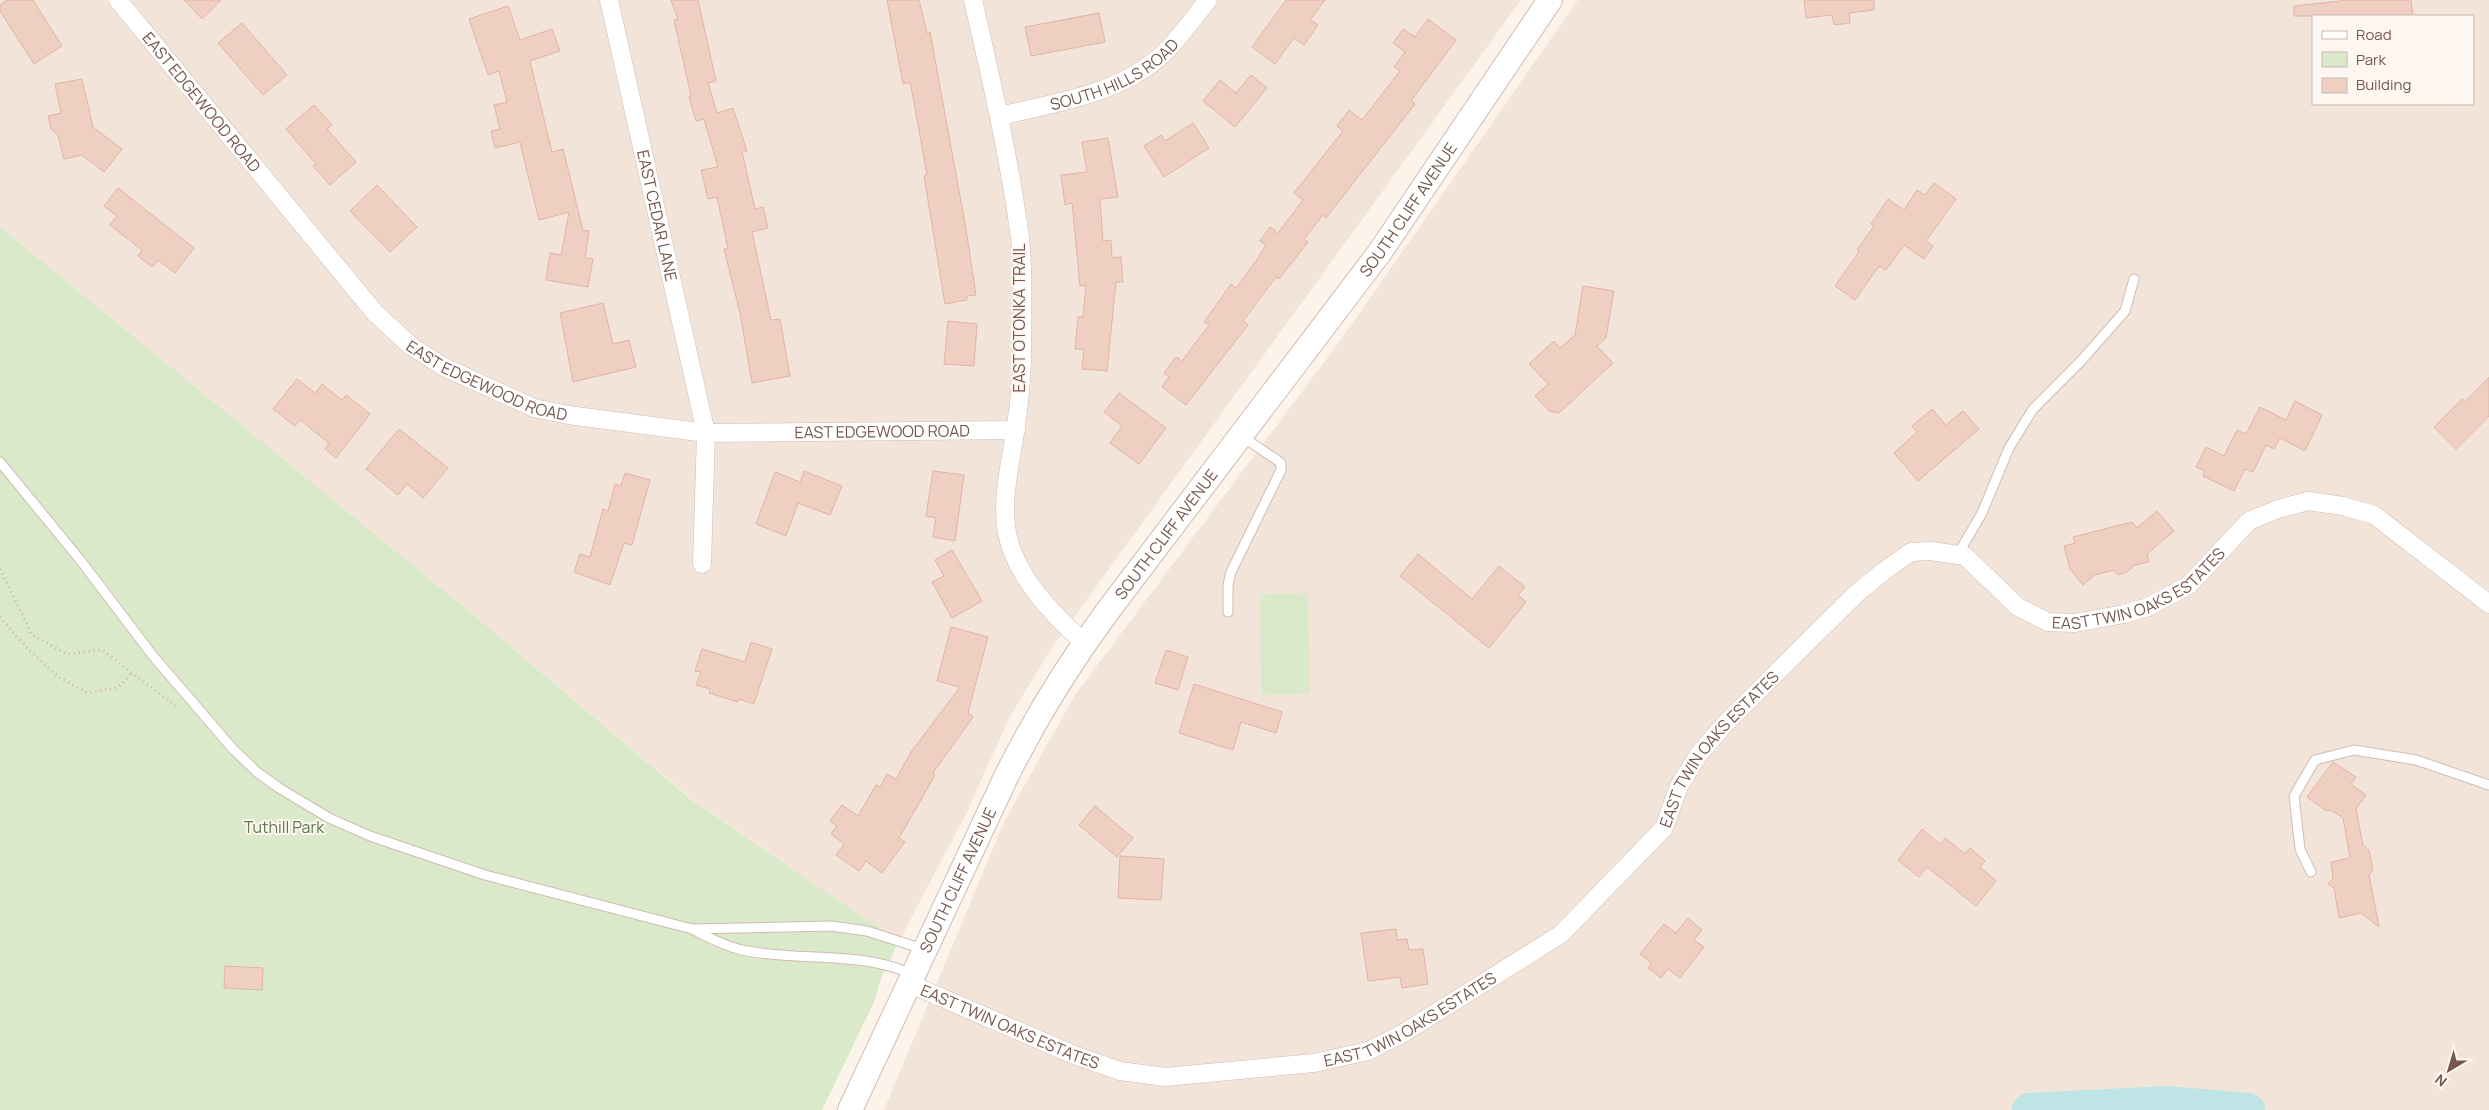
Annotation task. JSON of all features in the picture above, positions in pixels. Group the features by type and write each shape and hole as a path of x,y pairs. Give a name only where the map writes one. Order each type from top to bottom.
{"main road":[{"name":"SOUTH CLIFF AVENUE","path":"850,1110 924,949 1023,743 1084,643 1380,252 1550,0"}],"street":[{"name":"EAST EDGEWOOD ROAD","path":"118,0 375,313 411,346 444,367 534,408 568,415 706,433 1016,430"},
{"name":"EAST CEDAR LANE","path":"609,0 706,433 702,564"},
{"name":"EAST OTONKA TRAIL","path":"973,0 1000,116 1020,238 1022,356 1016,430 1006,489 1005,516 1008,535 1016,559 1042,600 1084,643"},
{"name":"SOUTH HILLS ROAD","path":"1000,116 1096,92 1120,82 1143,69 1168,49 1208,0"},
{"name":"EAST TWIN OAKS ESTATES","path":"910,979 1074,1055 1120,1072 1165,1077 1314,1062 1368,1052 1402,1034 1561,934 1664,828 1678,786 1699,754 1724,725 1870,582 1911,552 1958,554 1970,560 2018,607 2048,622 2075,622 2124,614 2148,607 2189,585 2249,521 2278,509 2308,501 2343,506 2374,515 2489,604"}],"lane":[{"path":"1958,554 1982,513 2009,448 2033,409 2081,362 2124,311 2134,279"},
{"path":"1228,612 1228,584 1231,572 1281,470 1281,463 1278,460 1241,436"},
{"path":"0,462 81,561 153,656 233,749 257,772 279,788 321,813 370,836 485,875 692,929 721,944 743,950 865,961 887,965 910,979"},
{"path":"2311,872 2300,849 2294,796 2315,760 2354,750 2416,760 2489,785"},
{"path":"692,929 831,926 867,931 924,949"}],"path":[{"path":"0,569 32,635 68,654 102,650 182,711"},
{"path":"0,617 27,648 60,678 88,693 118,688 133,672"}],"shaded area":[{"path":"0,0 1521,0 1051,649 1009,718 966,814 899,941 694,801 476,617 0,227"},
{"path":"1578,0 2489,0 2489,1110 884,1110 1004,822 1075,695 1340,341"}],"green space":[{"name":"Tuthill Park","path":"0,227 476,617 693,801 899,941 880,981 875,1000 822,1110 0,1110"},
{"path":"1308,593 1310,694 1261,695 1260,594"}],"building":[{"path":"7,0 33,0 62,46 34,64 0,11 0,5"},
{"path":"184,0 221,0 202,19"},
{"path":"671,0 698,0 716,81 708,83 717,113 733,108 747,151 742,152 755,209 763,207 768,228 752,232 771,320 780,319 790,376 752,383 740,313 724,249 728,248 717,197 708,199 701,170 718,167 704,119 696,121 689,97 691,96 674,20 678,19"},
{"path":"887,0 919,0 927,33 930,32 966,229 976,295 967,296 967,300 945,304 924,176 927,175 913,97 910,82 903,84"},
{"path":"1286,0 1325,0 1310,20 1318,25 1304,45 1294,38 1275,64 1252,47"},
{"path":"1804,0 1874,0 1874,10 1849,13 1850,23 1834,25 1832,15 1806,18"},
{"path":"2349,0 2411,0 2413,15 2294,16 2294,6"},
{"path":"508,6 520,40 552,29 560,51 530,61 552,152 563,149 583,230 589,231 585,258 593,259 588,287 546,280 550,253 561,255 569,212 539,220 520,142 495,148 491,131 500,129 494,105 507,102 499,71 488,75 469,19"},
{"path":"1099,13 1105,42 1031,56 1025,27"},
{"path":"1428,19 1456,40 1411,101 1415,104 1326,218 1323,215 1304,239 1308,242 1279,279 1276,277 1243,321 1248,325 1186,405 1162,387 1169,377 1164,373 1176,357 1182,361 1209,325 1204,322 1231,284 1236,288 1256,261 1266,245 1260,241 1270,227 1278,233 1303,200 1294,193 1343,131 1337,126 1349,110 1362,120 1400,71 1394,67 1405,52 1393,43 1403,29 1415,37"},
{"path":"242,23 287,75 263,95 218,43"},
{"path":"1251,75 1267,88 1235,127 1203,101 1220,80 1236,93"},
{"path":"82,79 93,127 122,149 104,172 82,155 64,159 58,135 51,129 48,116 61,113 55,84"},
{"path":"314,105 332,125 327,129 356,162 330,185 313,166 316,164 286,129"},
{"path":"1193,123 1209,148 1164,177 1144,146 1161,135 1165,141"},
{"path":"1108,138 1118,197 1100,199 1103,241 1111,240 1112,258 1121,257 1123,282 1116,282 1107,371 1082,369 1084,349 1075,349 1078,317 1083,317 1086,285 1080,286 1072,203 1065,205 1061,175 1087,172 1082,142"},
{"path":"1934,183 1956,199 1926,241 1933,246 1924,259 1904,245 1886,270 1879,266 1855,300 1835,286 1859,252 1857,250 1874,226 1871,224 1888,199 1904,210 1917,190 1925,195"},
{"path":"377,185 417,227 390,252 350,211"},
{"path":"118,188 194,248 175,273 158,260 152,267 138,256 142,250 110,225 117,216 104,206"},
{"path":"1583,286 1614,291 1606,338 1597,346 1613,363 1559,413 1549,411 1535,396 1548,384 1529,364 1554,341 1560,348 1575,335"},
{"path":"603,303 613,344 629,340 636,367 573,382 560,313"},
{"path":"948,321 977,324 974,366 944,364"},
{"path":"2489,377 2489,416 2456,449 2434,427 2462,399 2465,402"},
{"path":"297,379 315,393 322,384 342,400 346,395 370,414 336,458 325,449 329,443 300,420 295,426 273,409"},
{"path":"1119,393 1166,428 1139,464 1110,443 1122,426 1104,412"},
{"path":"2295,401 2322,415 2305,451 2280,438 2274,449 2266,445 2253,472 2245,469 2234,491 2203,476 2205,471 2196,467 2206,447 2224,456 2237,430 2246,434 2260,407 2286,420"},
{"path":"1932,409 1946,425 1963,411 1979,429 1918,481 1894,453 1917,432 1912,426"},
{"path":"399,429 448,468 423,498 407,484 398,495 366,469"},
{"path":"804,471 842,486 830,515 798,503 786,536 756,524 775,472 800,482"},
{"path":"933,471 964,475 955,541 933,537 936,518 926,516"},
{"path":"625,473 650,480 632,545 624,543 610,585 574,572 580,554 590,557 603,509 608,511 615,484 621,486"},
{"path":"2157,511 2174,531 2147,554 2149,562 2135,565 2127,572 2118,575 2114,570 2094,575 2083,585 2070,569 2064,546 2075,543 2073,537 2132,522 2137,528"},
{"path":"952,550 982,601 952,618 932,582 944,576 935,560"},
{"path":"1418,554 1472,599 1499,566 1525,587 1518,595 1526,602 1489,648 1400,576"},
{"path":"951,627 988,637 968,713 973,717 933,773 935,775 899,838 905,842 882,873 866,861 859,871 836,855 844,844 831,834 837,826 830,821 842,805 858,816 876,785 880,787 887,774 896,779 911,752 960,687 937,681"},
{"path":"751,642 772,649 754,704 739,699 738,702 709,693 710,689 696,685 701,672 695,671 702,649 745,662"},
{"path":"1166,650 1188,657 1178,690 1155,683"},
{"path":"1194,684 1282,712 1276,733 1241,722 1233,750 1179,733"},
{"path":"2333,762 2356,777 2351,784 2366,795 2356,809 2363,845 2369,850 2373,870 2369,875 2379,927 2361,913 2339,918 2334,888 2328,884 2333,878 2331,862 2350,858 2343,818 2331,810 2326,811 2307,797"},
{"path":"1095,806 1133,838 1117,857 1079,825"},
{"path":"1922,829 1940,844 1945,838 1965,854 1970,848 1985,861 1980,867 1996,881 1976,906 1927,867 1919,877 1898,860"},
{"path":"1120,856 1164,859 1161,900 1118,898"},
{"path":"1688,918 1702,930 1694,940 1704,947 1680,978 1668,969 1661,978 1648,968 1651,963 1640,954 1664,924 1676,933"},
{"path":"1396,929 1397,940 1407,939 1409,950 1423,949 1428,984 1402,988 1400,977 1368,981 1361,933"},
{"path":"225,966 263,968 262,990 224,988"}],"waterway":[{"path":"2029,1110 2166,1103 2248,1110"}]}
